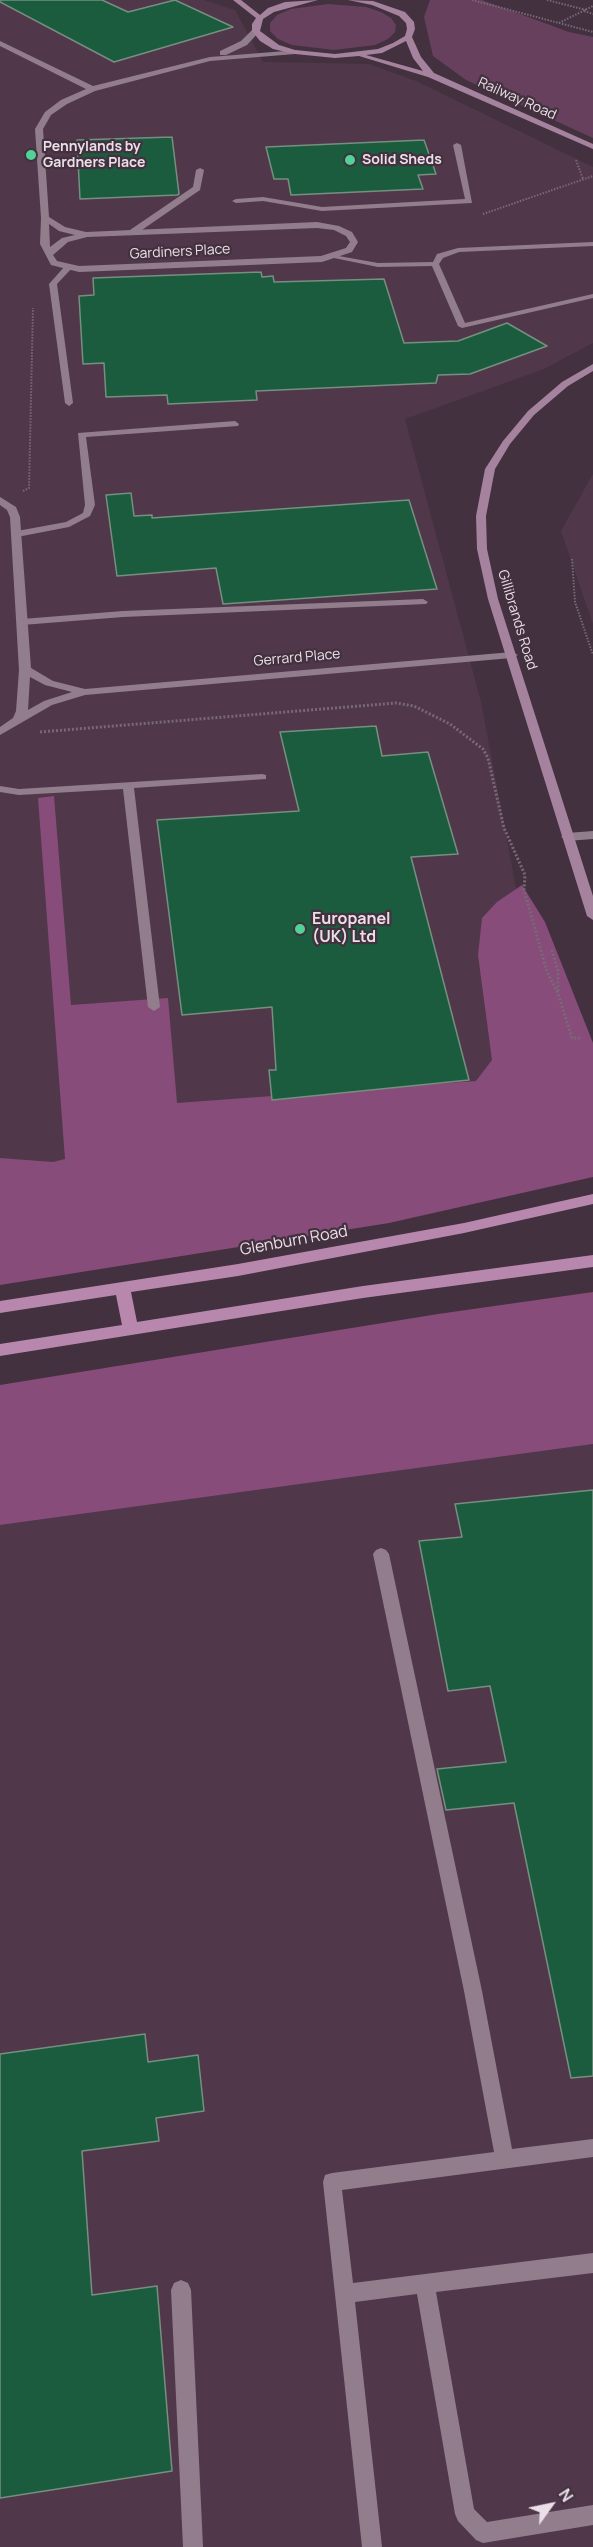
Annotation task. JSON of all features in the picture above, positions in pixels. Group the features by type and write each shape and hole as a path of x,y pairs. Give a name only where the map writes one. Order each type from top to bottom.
{"main road":[{"path":"237,0 260,18"},
{"path":"279,0 314,0"},
{"path":"308,0 271,10 260,18 256,24 256,31 263,39 295,52 335,56 379,51 396,45 408,37 411,29 405,10 406,2"},
{"path":"353,0 390,8 402,14 410,22"},
{"path":"408,37 417,58 431,75"},
{"name":"Railway Road","path":"356,55 431,75 593,147"},
{"name":"Gillibrands Road","path":"593,367 565,384 531,413 506,443 490,469 481,516 482,549 493,598 593,916"},
{"name":"Glenburn Road","path":"0,1307 238,1270 464,1228 593,1199"},
{"path":"0,1350 363,1292 593,1261"},
{"path":"122,1288 131,1329"}],"street":[{"path":"210,59 244,43 256,31"},
{"path":"0,43 92,89"},
{"path":"68,268 54,263 44,244 45,218 39,129 48,114 64,102 92,89 210,59 295,52"},
{"path":"45,218 62,229 87,234"},
{"name":"Gardiners Place","path":"68,268 102,269 333,257 349,250 354,242 349,234 327,226 87,234"},
{"path":"49,254 65,240 87,234"},
{"path":"0,500 12,509 17,534 25,670 22,711 18,720"},
{"name":"Gerrard Place","path":"0,732 48,703 84,692 512,655"},
{"name":"Gerrard Place","path":"25,670 49,683 84,692"},
{"path":"567,837 593,835"}],"lane":[{"path":"236,201 263,200 322,209 469,201 457,145"},
{"path":"133,232 197,188 200,170"},
{"path":"593,244 458,250 440,256 436,259 435,264 462,326 593,296"},
{"path":"333,257 378,265 435,264"},
{"path":"68,268 53,284 69,403"},
{"path":"17,534 69,524 87,514 90,505 81,435 235,424"},
{"path":"22,622 123,614 423,602"},
{"path":"0,789 19,792 262,777"},
{"path":"128,785 154,1007"},
{"path":"381,1554 473,1991 505,2159"},
{"path":"372,2547 332,2182 593,2148"},
{"path":"344,2294 593,2263"},
{"path":"425,2285 465,2514 483,2533 593,2515"},
{"path":"181,2290 193,2547"}],"path":[{"path":"472,0 593,32"},
{"path":"547,0 593,14"},
{"path":"559,23 593,6"},
{"path":"574,152 583,179"},
{"path":"19,492 29,488 33,301"},
{"path":"572,559 575,602 593,656"},
{"path":"36,733 396,703 414,706 430,713 470,737 483,749 488,758 504,828 525,875 524,890 547,972 558,993 572,1038 582,1038"},
{"path":"552,951 558,971 558,993"}],"shaded area":[{"path":"0,0 204,0 235,10 263,62 369,64 416,81 593,167 593,343 544,369 405,419 481,702 559,1118 54,1165 0,1161"},
{"path":"430,0 482,0 569,32 593,37 593,138 466,80 433,56 424,17"},
{"path":"328,4 366,7 381,12 391,18 396,25 395,32 388,39 375,45 334,50 292,45 278,39 270,31 270,23 277,15 291,9"},
{"path":"593,474 593,624 561,531"},
{"path":"54,796 71,1005 168,998 177,1103 476,1081 492,1060 478,955 482,918 497,902 522,885 545,922 593,1043 593,1177 389,1223 0,1285 0,1158 53,1162 65,1159 38,798"},
{"path":"593,1292 593,1444 0,1525 0,1385 438,1314"},
{"path":"593,1444 593,2547 0,2547 0,1525"}],"building":[{"path":"0,0 102,0 128,12 175,0 233,27 114,62"},
{"path":"172,137 179,194 80,199 77,140"},
{"name":"Solid Sheds","path":"424,140 436,174 418,175 423,189 291,195 288,179 274,179 266,147"},
{"path":"261,272 262,277 273,276 274,282 384,279 404,343 458,341 507,323 547,346 470,374 438,375 436,383 256,391 257,400 168,404 167,395 106,397 104,363 83,364 79,296 94,295 93,278"},
{"path":"131,493 134,516 152,515 152,518 409,500 437,589 223,604 216,568 117,576 106,495"},
{"name":"Europanel (UK) Ltd","path":"376,726 382,756 428,752 458,854 411,857 469,1080 272,1100 269,1070 276,1070 272,1007 182,1015 157,820 299,811 280,732"},
{"path":"593,1490 593,2076 571,2078 514,1803 446,1810 437,1769 506,1762 490,1686 448,1691 419,1541 462,1537 455,1504"},
{"path":"145,2034 148,2062 198,2055 204,2111 156,2118 159,2141 82,2151 92,2295 157,2286 172,2471 0,2498 0,2054"}],"place":[{"name":"Pennylands by Gardners Place","path":"31,155"},
{"name":"Solid Sheds","path":"350,160"},
{"name":"Europanel (UK) Ltd","path":"300,929"}]}
